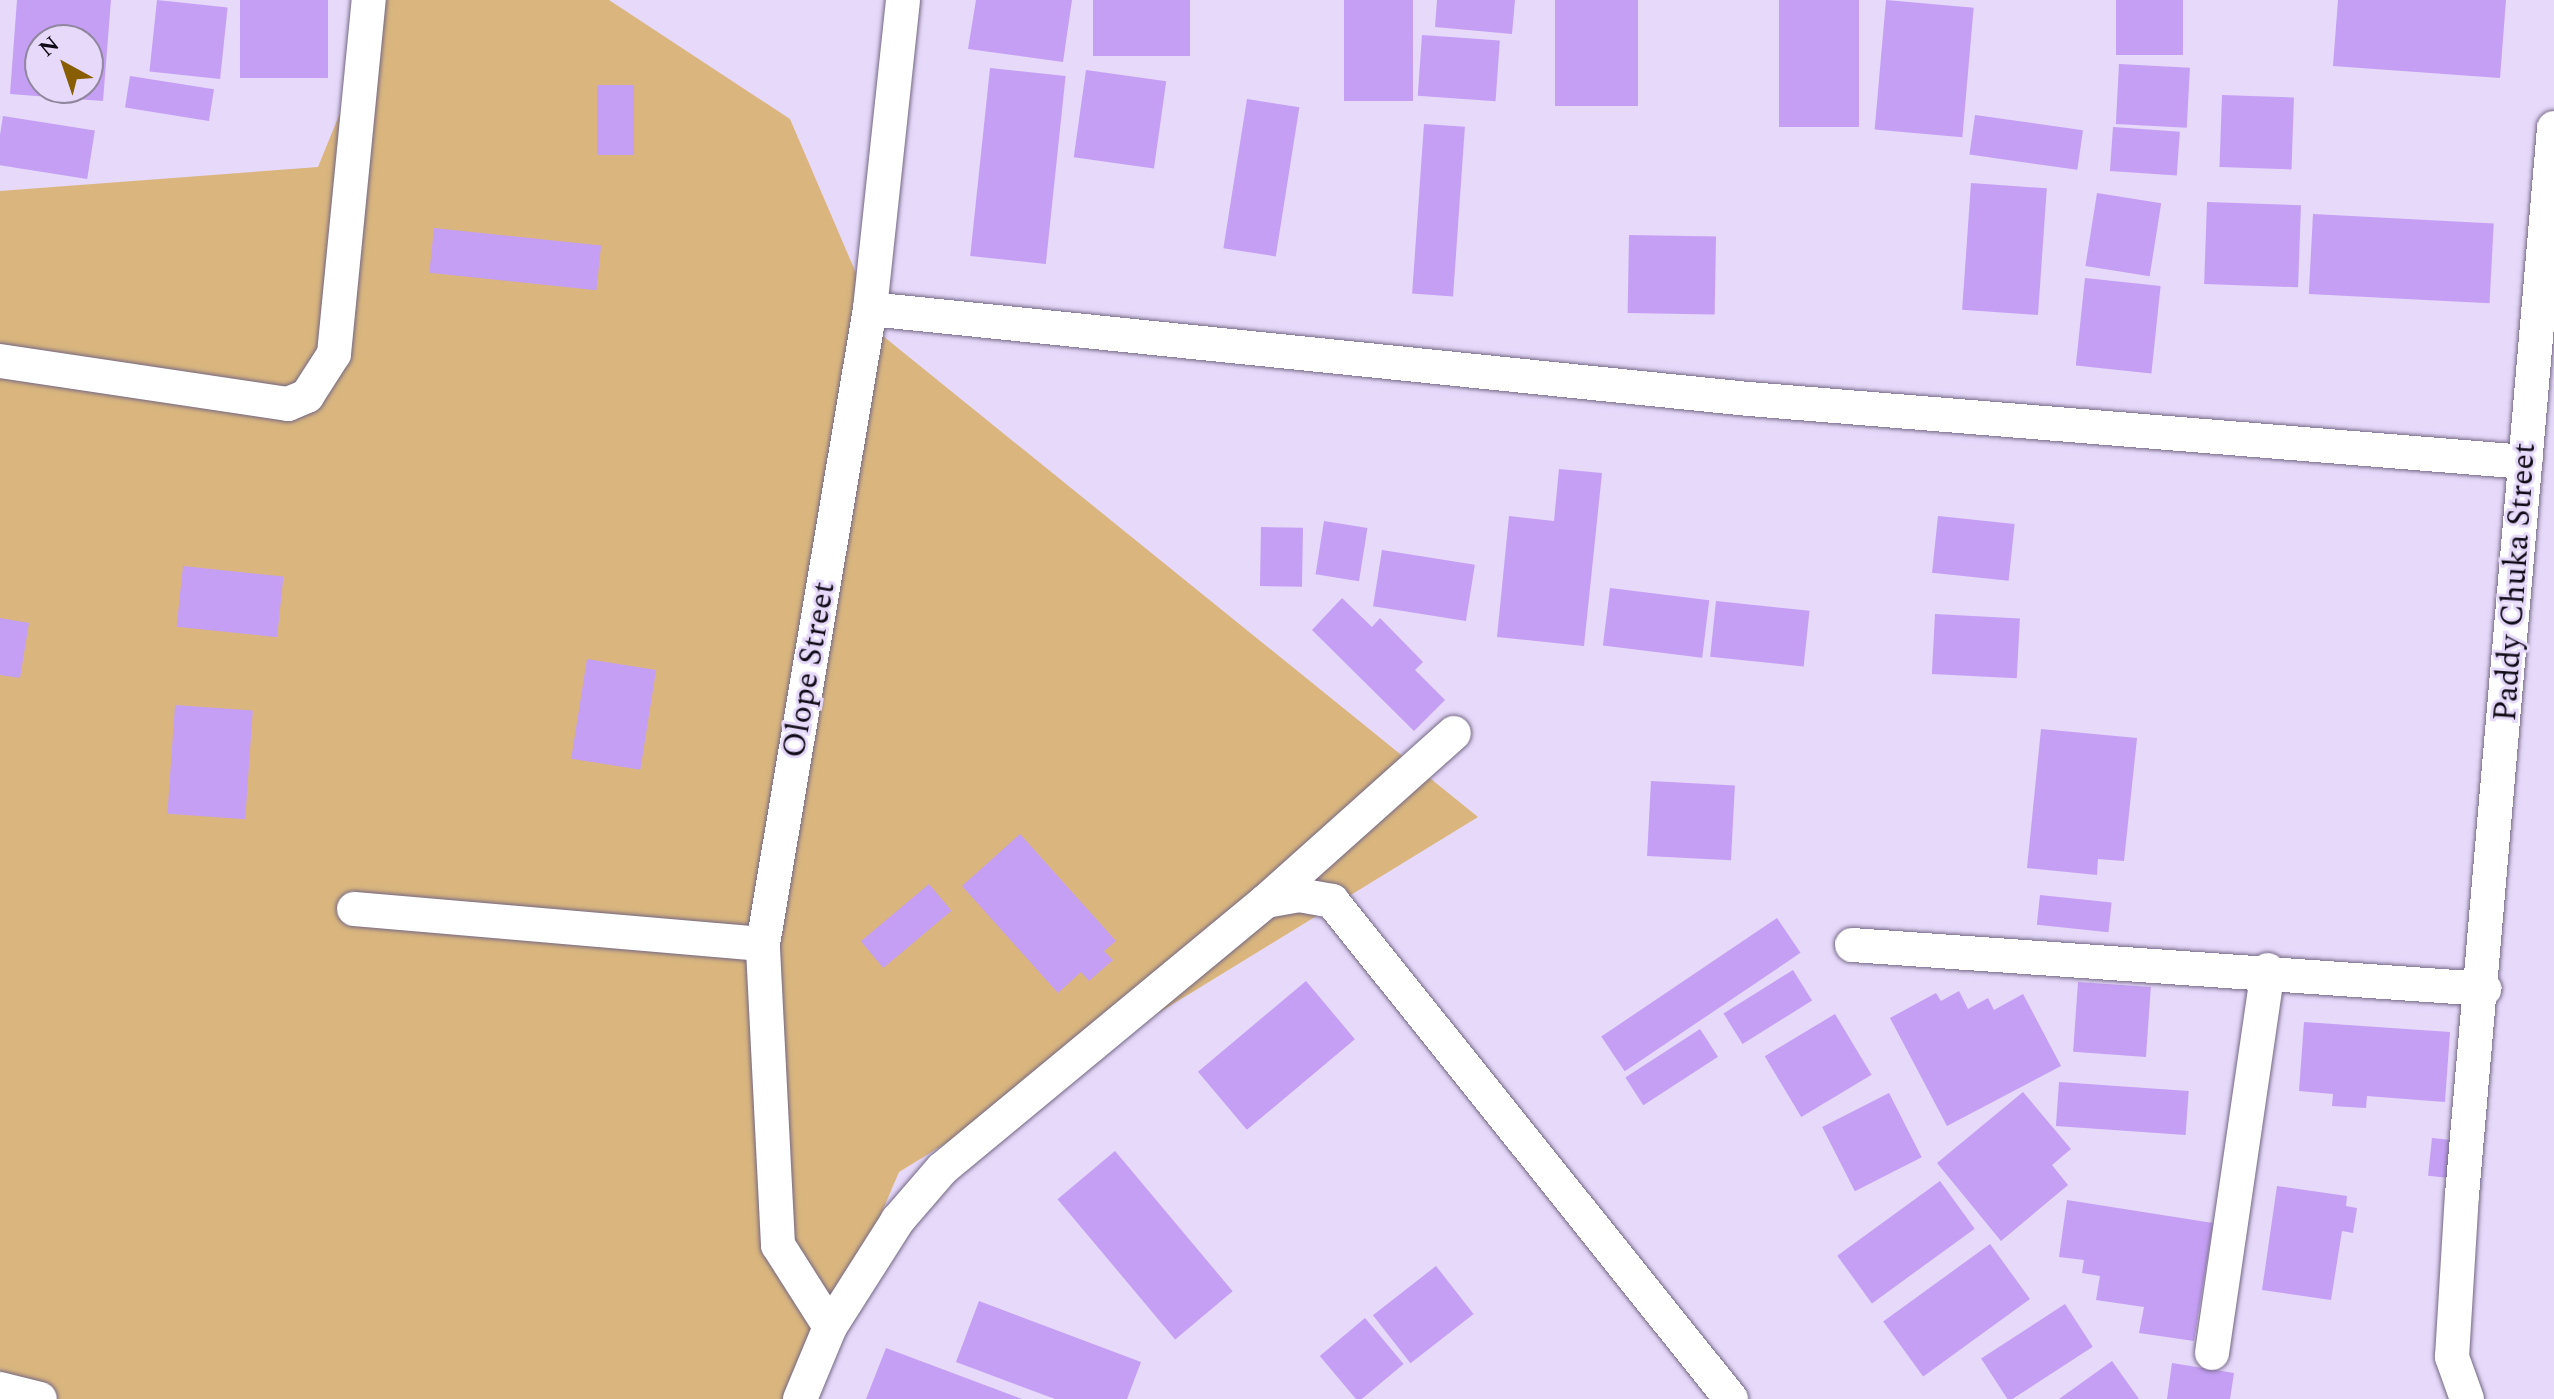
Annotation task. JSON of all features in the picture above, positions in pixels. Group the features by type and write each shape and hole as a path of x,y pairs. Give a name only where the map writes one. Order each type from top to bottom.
{"street":[{"path":"0,361 288,404 307,396 334,354 369,0"},
{"name":"Olope Street","path":"830,1327 778,1245 763,944 870,309 903,0"},
{"name":"Paddy Chuka Street","path":"2467,1399 2452,1357 2554,128"},
{"path":"870,309 1749,399 2525,462"},
{"path":"800,1399 830,1327 898,1220 942,1169 1266,901 1454,733"},
{"path":"1266,901 1299,895 1332,901 1731,1399"},
{"path":"354,909 763,944"},
{"path":"1852,945 2268,970 2484,989"},
{"path":"2212,1353 2268,970"},
{"path":"0,1389 40,1399"}],"shaded area":[{"path":"386,0 609,0 790,119 883,336 1478,817 899,1172 802,1399 0,1399 0,191 318,167"}],"building":[{"path":"17,0 111,0 104,88 104,24 24,24 24,95 10,94"},
{"path":"157,0 228,7 220,79 149,72"},
{"path":"240,0 328,0 328,78 240,78"},
{"path":"976,0 1072,0 1063,62 968,49"},
{"path":"1093,0 1190,0 1190,56 1093,56"},
{"path":"1344,0 1413,0 1413,101 1344,101"},
{"path":"1437,0 1515,0 1512,34 1435,27"},
{"path":"1555,0 1638,0 1638,106 1555,106"},
{"path":"1779,0 1859,0 1859,127 1779,127"},
{"path":"1886,0 1974,8 1962,137 1875,130"},
{"path":"2116,0 2183,0 2183,55 2116,55"},
{"path":"2338,0 2506,0 2500,78 2333,66"},
{"path":"1422,35 1500,40 1496,101 1418,96"},
{"path":"2119,64 2190,68 2187,128 2116,124"},
{"path":"990,68 1066,76 1046,264 970,256"},
{"path":"1086,70 1166,81 1154,168 1074,157"},
{"path":"130,76 214,89 209,121 125,108"},
{"path":"597,85 634,85 634,155 597,155"},
{"path":"2222,95 2294,98 2291,169 2219,167"},
{"path":"1247,99 1299,107 1276,256 1223,248"},
{"path":"1975,115 2083,130 2077,170 1969,155"},
{"path":"3,116 95,131 87,179 0,165"},
{"path":"1424,124 1465,127 1453,296 1412,294"},
{"path":"2113,127 2180,132 2177,176 2110,171"},
{"path":"1971,183 2047,188 2038,315 1962,310"},
{"path":"2097,193 2161,203 2150,276 2085,266"},
{"path":"2207,202 2301,205 2298,287 2204,284"},
{"path":"2313,214 2494,223 2490,303 2309,294"},
{"path":"434,228 601,246 596,290 429,273"},
{"path":"1629,235 1716,237 1715,315 1628,313"},
{"path":"2085,278 2161,286 2151,373 2076,366"},
{"path":"1559,469 1602,473 1584,646 1497,637 1509,516 1554,521"},
{"path":"1938,516 2015,524 2009,581 1932,573"},
{"path":"1324,521 1367,528 1359,581 1316,574"},
{"path":"1261,527 1303,528 1302,587 1260,586"},
{"path":"1382,550 1475,565 1466,621 1373,606"},
{"path":"183,566 283,577 277,637 177,627"},
{"path":"1610,588 1709,600 1702,658 1603,646"},
{"path":"1342,598 1372,627 1380,618 1423,662 1415,670 1445,700 1414,731 1312,630"},
{"path":"1716,601 1809,611 1804,667 1710,657"},
{"path":"1935,614 2020,618 2017,678 1932,674"},
{"path":"0,618 29,623 20,678 0,675"},
{"path":"587,659 656,670 640,770 571,759"},
{"path":"175,705 253,710 245,819 167,814"},
{"path":"2041,729 2137,738 2124,861 2098,859 2097,875 2027,868"},
{"path":"1651,781 1735,785 1731,860 1647,856"},
{"path":"1020,834 1116,941 1104,951 1113,960 1089,981 1081,972 1058,993 962,886"},
{"path":"929,884 951,911 883,968 861,941"},
{"path":"2040,895 2112,903 2108,932 2037,925"},
{"path":"1777,918 1800,953 1625,1071 1601,1037"},
{"path":"1793,970 1812,1001 1743,1044 1723,1013"},
{"path":"1306,981 1355,1039 1247,1130 1198,1072"},
{"path":"2078,982 2151,987 2146,1057 2073,1052"},
{"path":"1959,991 1968,1009 1988,998 1994,1010 2023,994 2061,1066 1947,1126 1890,1018 1936,993 1941,1001"},
{"path":"1835,1014 1872,1075 1801,1117 1765,1056"},
{"path":"2304,1022 2450,1032 2445,1102 2367,1096 2366,1108 2332,1106 2333,1094 2299,1091"},
{"path":"1700,1029 1718,1057 1643,1105 1625,1077"},
{"path":"2059,1082 2189,1091 2186,1135 2056,1126"},
{"path":"2023,1092 2071,1149 2052,1165 2068,1185 2001,1241 1937,1163"},
{"path":"1889,1093 1922,1157 1855,1191 1822,1127"},
{"path":"2432,1138 2463,1141 2459,1179 2428,1176"},
{"path":"1115,1151 1233,1291 1175,1339 1058,1199"},
{"path":"1940,1181 1975,1229 1872,1303 1837,1256"},
{"path":"2277,1186 2347,1196 2346,1206 2357,1208 2353,1233 2342,1231 2331,1300 2262,1290"},
{"path":"2067,1200 2213,1223 2194,1341 2139,1333 2144,1307 2096,1300 2100,1276 2082,1273 2084,1260 2059,1257"},
{"path":"1990,1244 2030,1299 1923,1377 1883,1322"},
{"path":"1436,1266 1474,1314 1411,1363 1373,1315"},
{"path":"979,1301 1141,1362 1127,1399 1055,1399 956,1362"},
{"path":"2065,1304 2093,1347 2012,1399 2007,1399 1981,1358"},
{"path":"1365,1318 1404,1364 1362,1399 1356,1399 1320,1356"},
{"path":"886,1348 1022,1399 866,1399"},
{"path":"2112,1361 2139,1399 2059,1399"},
{"path":"2172,1363 2234,1373 2230,1399 2167,1399"}]}
